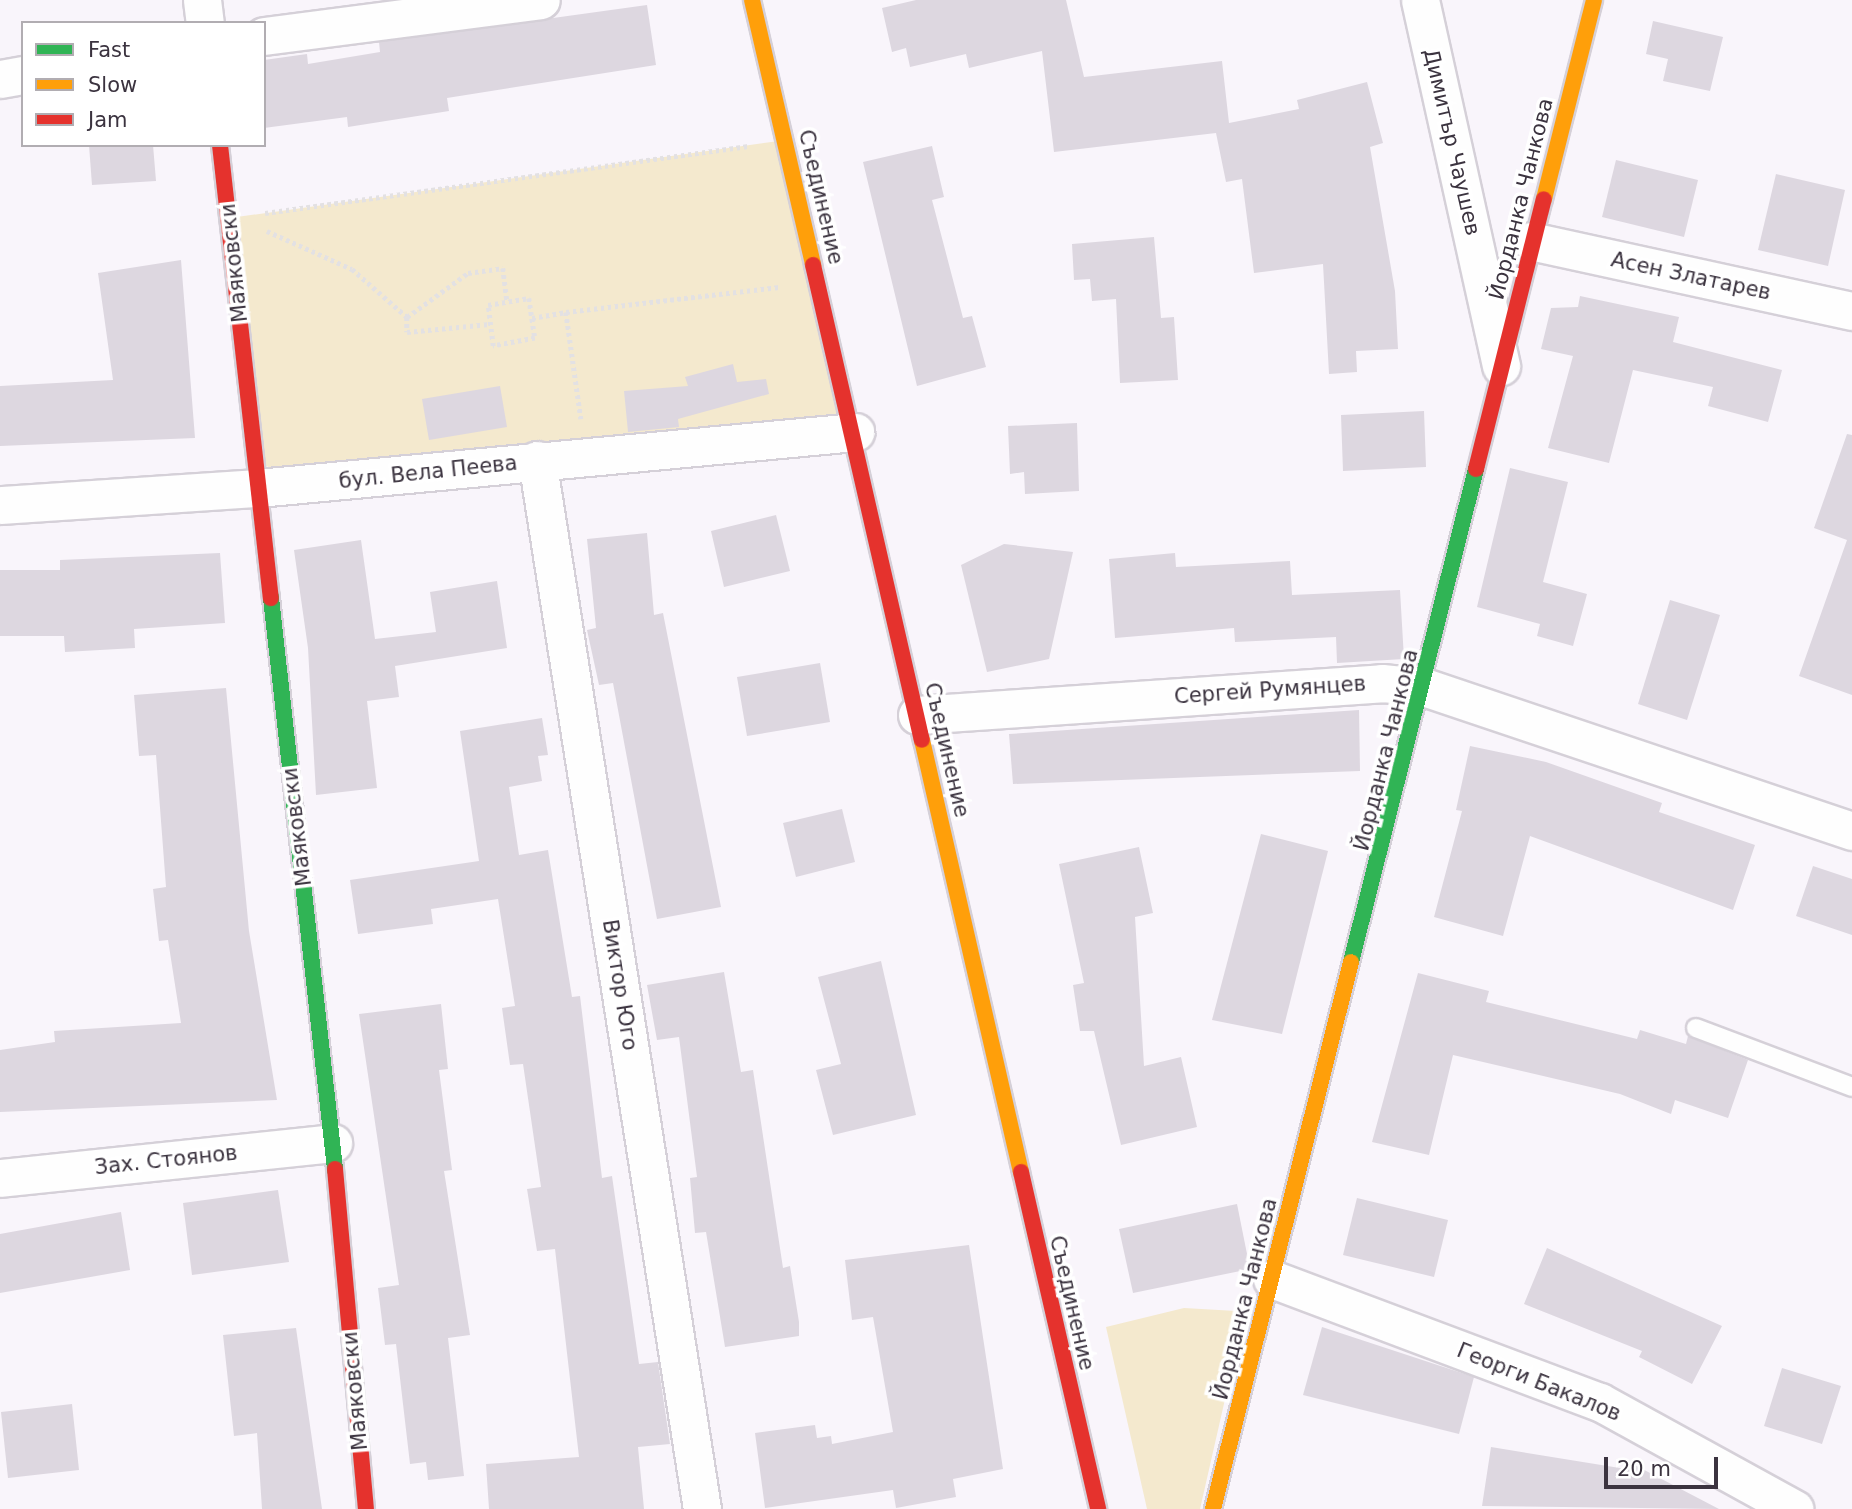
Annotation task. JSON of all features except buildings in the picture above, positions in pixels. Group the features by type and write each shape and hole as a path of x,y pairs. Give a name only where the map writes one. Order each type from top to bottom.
{"street":[{"path":"202,0 205,21"},
{"path":"266,36 541,0"},
{"name":"Съединение","path":"752,0 855,432 1098,1509"},
{"name":"Димитър Чаушев","path":"1420,0 1502,366"},
{"name":"Йорданка Чанкова","path":"1213,1509 1424,687 1531,241 1594,0"},
{"path":"0,79 21,75"},
{"name":"Маяковски","path":"220,147 333,1143 366,1509"},
{"name":"Асен Златарев","path":"1531,241 1852,311"},
{"name":"бул. Вела Пеева","path":"0,505 258,488 855,432"},
{"name":"Виктор Юго","path":"537,460 702,1509"},
{"name":"Сергей Румянцев","path":"917,715 1382,683 1424,687 1852,831"},
{"name":"Зах. Стоянов","path":"0,1178 333,1143"},
{"name":"Георги Бакалов","path":"1272,1279 1600,1402 1795,1509"}],"lane":[{"path":"1696,1028 1852,1087"}],"path":[{"path":"230,218 786,140"},
{"path":"230,218 292,239 352,269 407,317 407,332 490,324"},
{"path":"407,317 468,273 503,268 507,302"},
{"path":"532,318 819,282"},
{"path":"529,298 535,338 493,346 488,305 507,302 529,298"},
{"path":"566,312 586,456"}],"shaded area":[{"path":"786,140 855,432 301,484 255,460 230,218"},
{"path":"1184,1308 1236,1311 1241,1329 1200,1509 1147,1509 1106,1327"}],"traffic: fast":[{"path":"1351,962 1476,469"},
{"path":"271,598 335,1169"}],"traffic: slow":[{"path":"752,0 813,265"},
{"path":"1544,199 1594,0"},
{"path":"922,740 1021,1172"},
{"path":"1213,1509 1351,962"}],"traffic: jam":[{"path":"220,147 271,598"},
{"path":"1476,469 1544,199"},
{"path":"813,265 922,740"},
{"path":"335,1169 366,1509"},
{"path":"1021,1172 1098,1509"}]}
